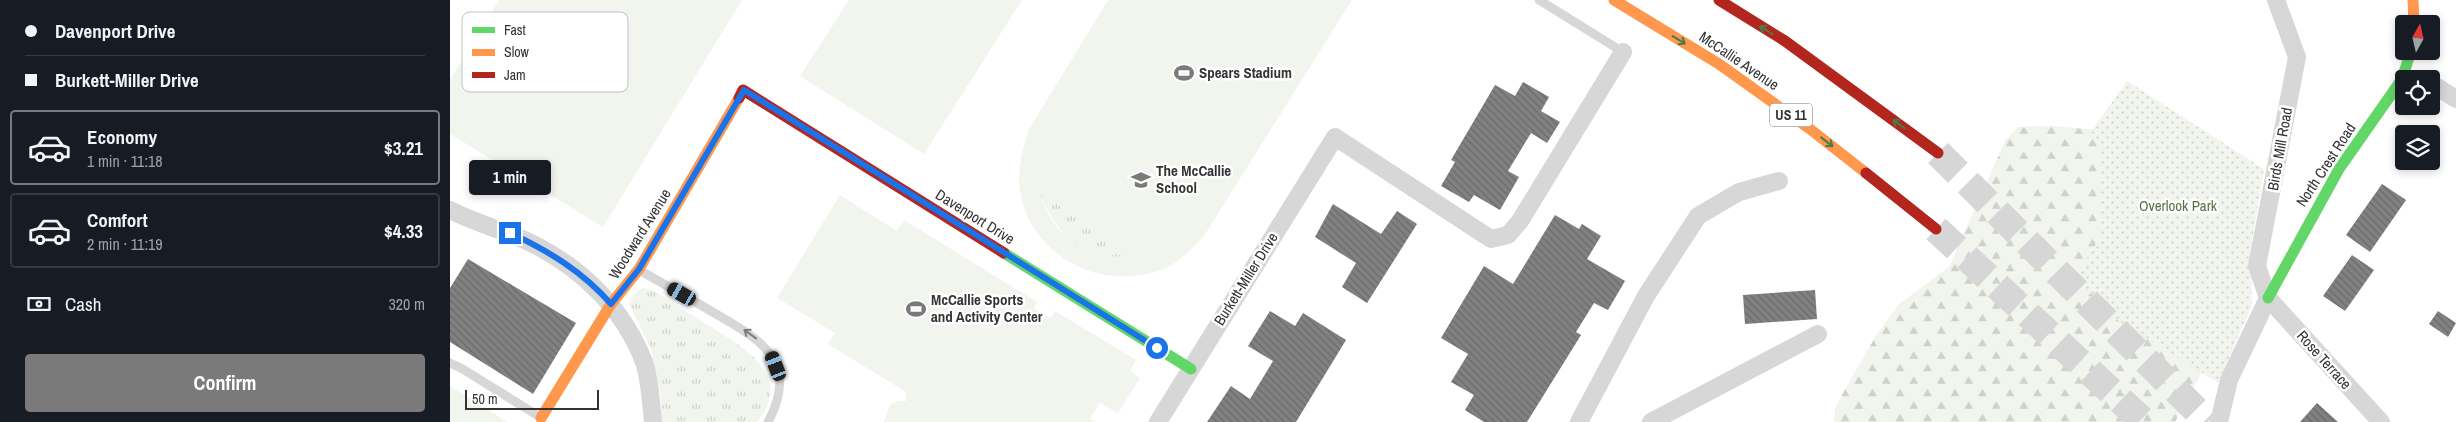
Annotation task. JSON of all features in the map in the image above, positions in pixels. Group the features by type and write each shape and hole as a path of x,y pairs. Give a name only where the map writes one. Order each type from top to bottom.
{"street":[{"name":"McCallie Avenue","path":"1614,0 1640,11 1719,64 1810,129 1936,229"},
{"path":"1719,0 1785,41 1938,153"},
{"name":"Birds Mill Road","path":"2268,298 2257,266 2297,57 2276,0"},
{"path":"2413,0 2414,15"},
{"name":"Burkett-Miller Drive","path":"1158,422 1335,137 1491,240 1508,235 1520,221 1623,52"},
{"name":"North Crest Road","path":"2268,298 2315,207 2351,150 2408,69 2409,60"},
{"path":"2440,89 2456,99"},
{"name":"Woodward Avenue","path":"545,420 611,304 639,269 744,90"},
{"name":"Davenport Drive","path":"744,90 1191,369"},
{"path":"1580,422 1646,296 1698,216 1739,192 1779,181"},
{"path":"450,210 535,245 592,282 611,304 631,334 644,363 653,422"},
{"path":"2219,422 2229,380 2268,298"},
{"name":"Rose Terrace","path":"2268,298 2381,422"},
{"path":"1651,422 1818,334"},
{"path":"2229,380 2233,422"}],"lane":[{"path":"1539,0 1623,52"},
{"path":"639,269 752,335 772,356 779,375 780,393 768,422"},
{"path":"450,363 545,420"}],"green space":[{"path":"499,0 742,0 603,227 450,134 450,80 462,60 462,92 628,92 628,12 492,12"},
{"path":"849,0 1022,0 924,154 800,76"},
{"name":"Spears Stadium","path":"1108,0 1352,0 1204,236 1182,257 1158,271 1134,276 1099,274 1081,268 1065,259 1037,233 1021,198 1019,179 1028,131","holes":["1040,194 1141,256 1107,256 1091,252 1078,245 1055,225"]},
{"name":"Overlook Park","path":"2127,81 2264,169 2251,247 2252,305 2218,383 2097,307 2101,300 2072,282 2099,239 2102,144 2091,132"},
{"path":"2053,126 2098,130 2213,323 2201,374 2175,422 1834,422 1835,409 1844,391 1877,334 1899,304 1949,267 2005,141 2018,127"},
{"path":"1039,193 1142,256 1105,256 1078,246 1057,225"},
{"name":"McCallie Sports and Activity Center","path":"840,195 897,231 904,220 1037,302 1034,308 1051,318 1055,311 1136,360 1130,371 1140,378 1118,413 1100,403 1090,419 1095,422 884,422 890,405 897,401 906,401 906,392 828,344 835,333 777,298"},
{"path":"643,288 654,291 726,337 752,356 762,366 768,378 771,391 767,406 757,422 661,422 661,399 651,349 629,304 635,293"},
{"path":"450,386 507,422 450,422"}],"building":[{"path":"1523,82 1549,97 1541,111 1560,122 1547,143 1531,133 1508,171 1519,177 1500,210 1474,195 1469,202 1441,186 1455,162 1451,160 1495,85 1515,96"},
{"path":"2382,184 2406,200 2370,252 2346,235"},
{"path":"1333,204 1381,234 1397,211 1417,224 1367,303 1342,287 1356,263 1315,237"},
{"path":"1555,215 1579,229 1582,224 1601,236 1587,259 1625,281 1608,310 1594,303 1576,332 1581,335 1527,422 1484,422 1465,410 1474,395 1451,382 1468,354 1441,338 1484,266 1513,284"},
{"path":"2352,255 2374,270 2345,311 2323,296"},
{"path":"468,259 576,323 533,394 450,342 450,288"},
{"path":"1815,290 1817,319 1745,324 1743,295"},
{"path":"1270,311 1295,326 1303,313 1346,340 1296,422 1207,422 1231,386 1250,399 1273,361 1248,346"},
{"path":"2438,311 2456,323 2448,337 2429,324"},
{"path":"2317,403 2338,422 2300,422"}],"tunnel":[{"path":"1938,153 2208,422"},
{"path":"1936,229 2144,422"}],"traffic: fast":[{"path":"2268,298 2339,169 2402,79 2408,60"},
{"path":"1004,253 1191,369"}],"traffic: slow":[{"path":"1614,0 1719,64 1810,129 1866,173"},
{"path":"2413,0 2414,15"},
{"path":"541,418 611,304 639,269 739,98"}],"traffic: jam":[{"path":"1719,0 1785,41 1938,153"},
{"path":"739,98 743,90 1004,253"},
{"path":"1866,173 1936,229"}],"place":[{"name":"Spears Stadium","path":"1184,73"},
{"name":"The McCallie School","path":"1141,180"},
{"name":"McCallie Sports and Activity Center","path":"916,309"}],"route":[{"path":"510,233 535,245 592,282 611,304 639,269 744,90 1157,348"}]}
